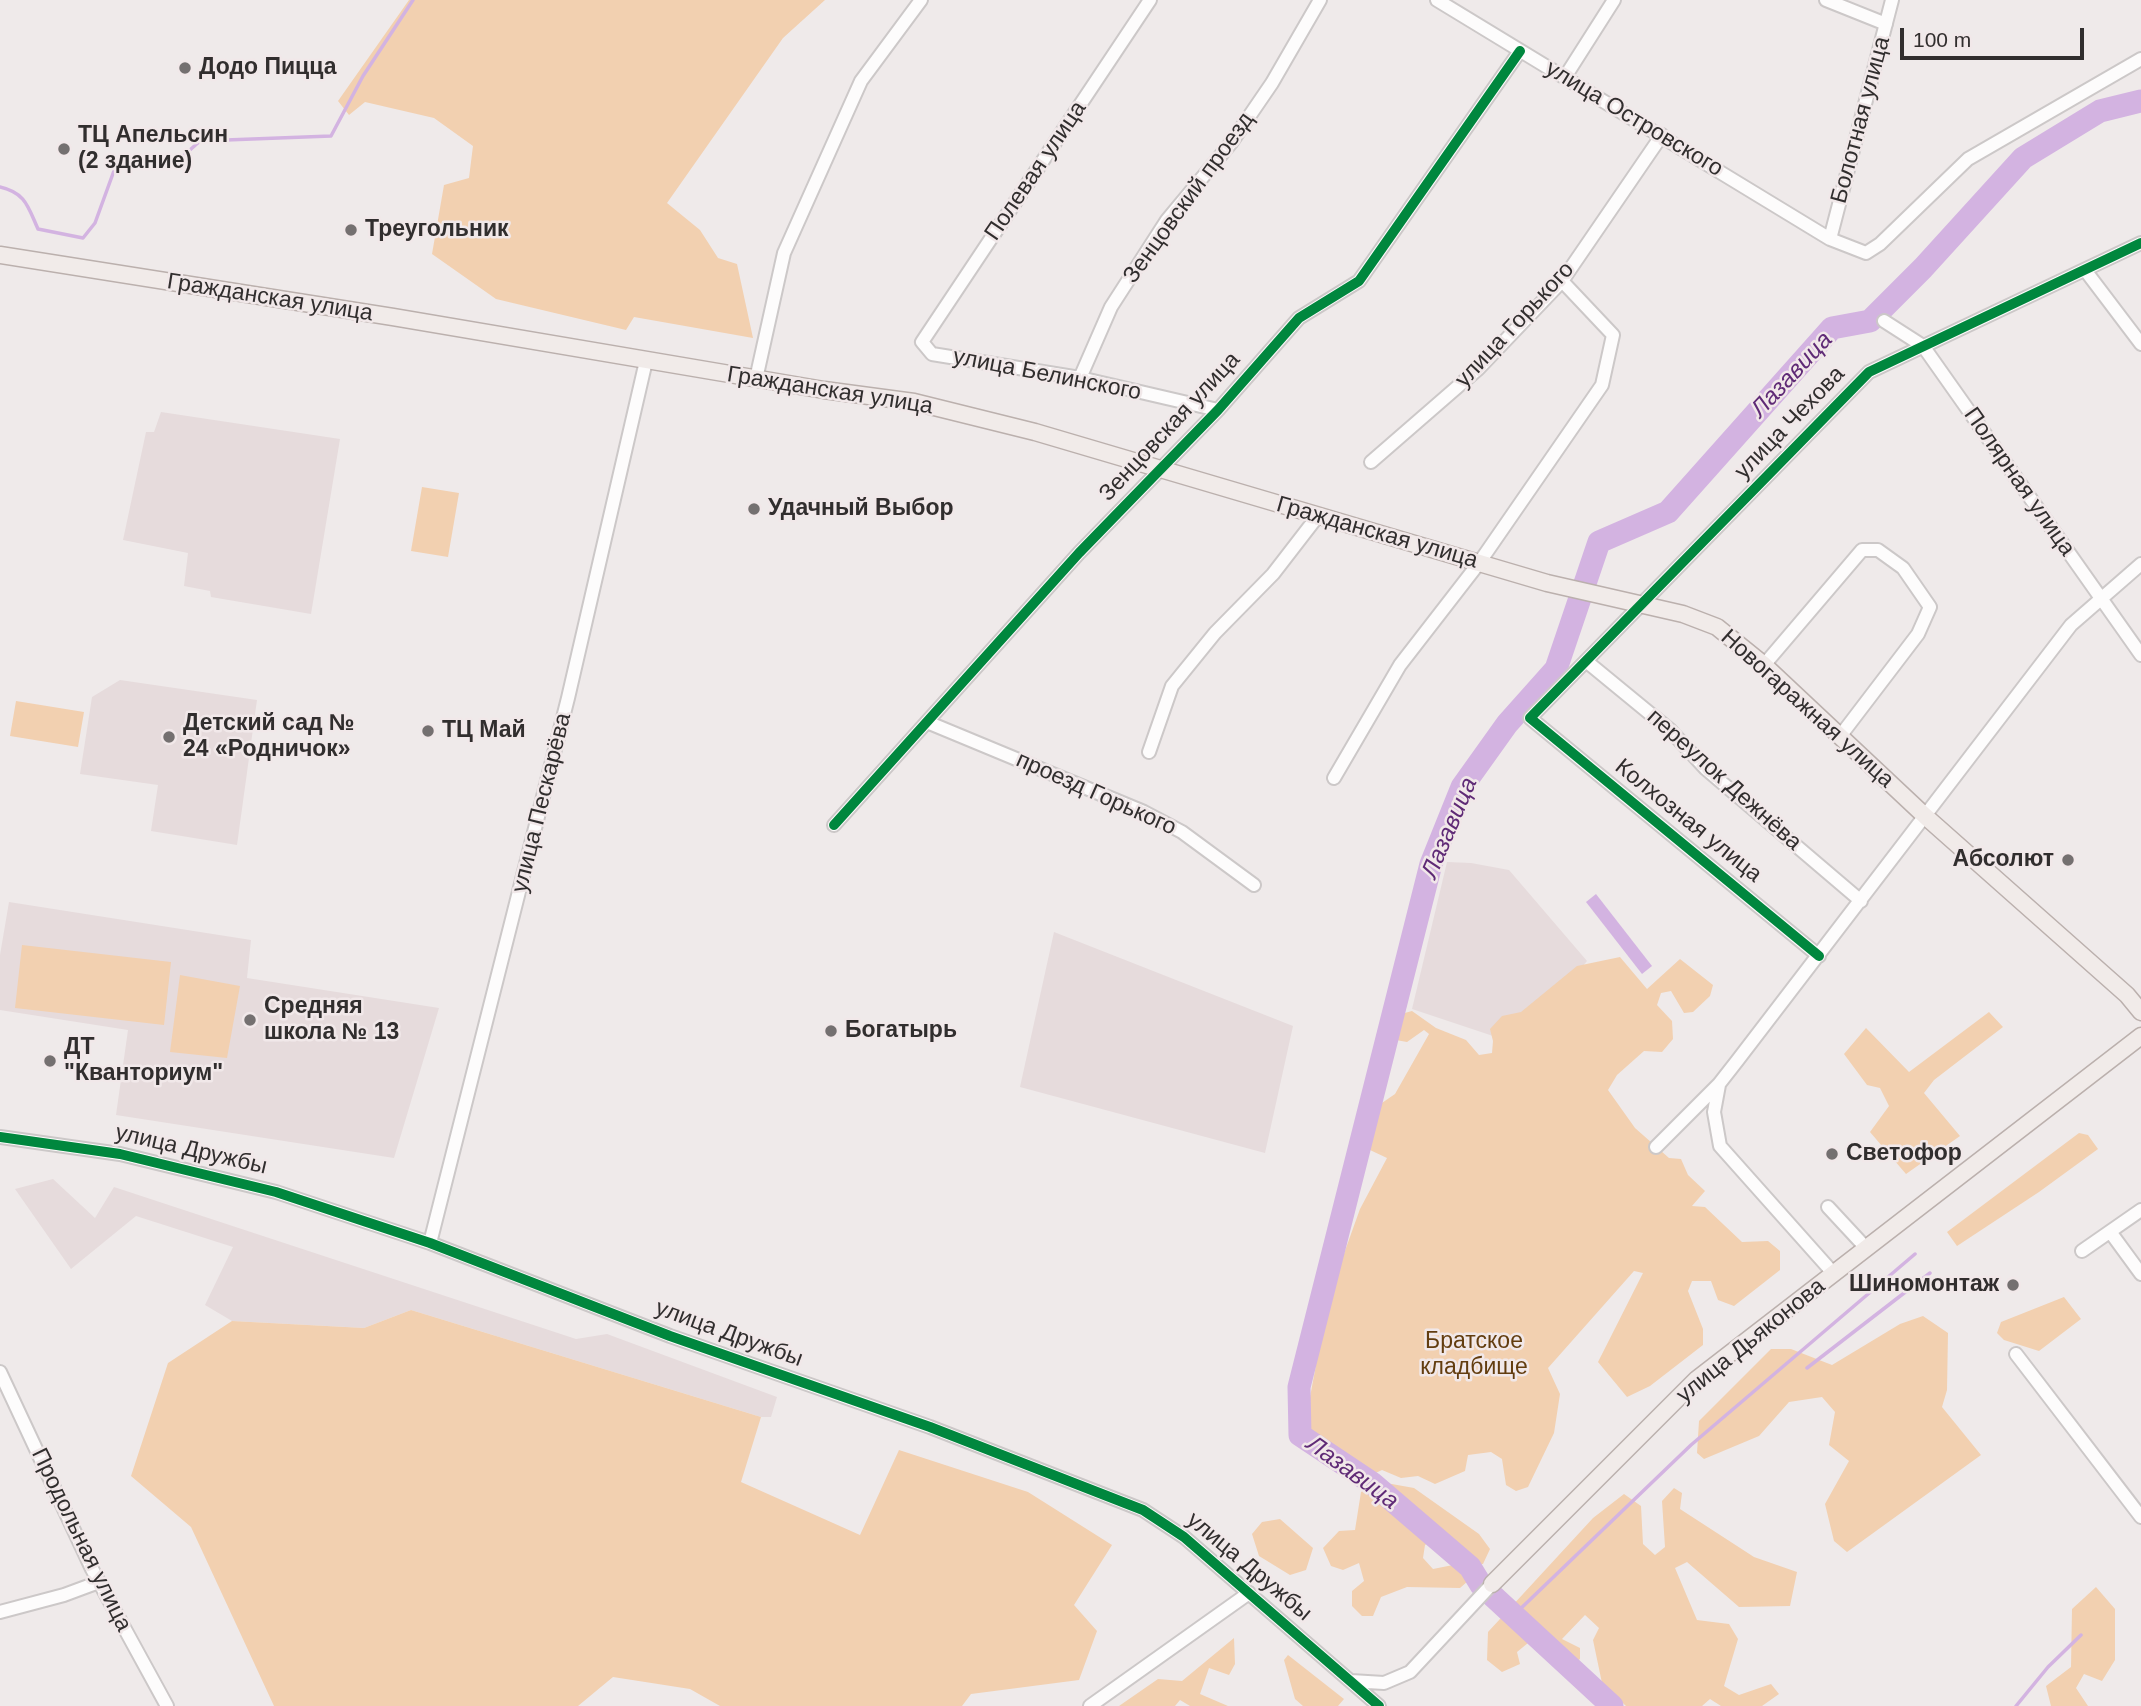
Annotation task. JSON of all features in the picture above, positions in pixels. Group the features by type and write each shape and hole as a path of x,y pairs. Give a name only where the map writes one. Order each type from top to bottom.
{"main road":[{"name":"Гражданская улица","path":"0,255 380,315 756,379 914,402 1035,432 1547,583 1642,603"},
{"name":"Новогаражная улица","path":"1642,603 1717,627 1764,665 1925,816 2127,995 2141,1012"},
{"name":"улица Дьяконова","path":"1492,1584 1697,1379 2141,1036"}],"street":[{"path":"756,379 785,253 861,82 922,0"},
{"name":"Полевая улица","path":"922,342 1150,0"},
{"name":"Зенцовский проезд","path":"1080,378 1111,307 1167,220 1231,143 1272,83 1320,0"},
{"name":"улица Островского","path":"1437,0 1830,239 1866,253 1880,244 1968,159 2141,59"},
{"path":"1565,77 1614,0"},
{"path":"1826,0 1886,24"},
{"name":"Болотная улица","path":"1830,239 1892,0"},
{"name":"Зенцовская улица","path":"834,825 1079,553 1218,410 1299,318 1359,281 1520,51"},
{"name":"улица Горького","path":"1371,462 1478,369 1562,281 1662,135"},
{"name":"улица Чехова","path":"1530,718 1869,372 2141,243"},
{"path":"2085,270 2141,344"},
{"path":"1334,778 1400,665 1479,563 1602,385 1613,335 1562,281"},
{"name":"Полярная улица","path":"1884,321 1923,346 2141,655"},
{"name":"улица Белинского","path":"922,342 932,354 1080,378 1218,410"},
{"name":"улица Пескарёва","path":"430,1243 568,698 646,361"},
{"path":"1149,752 1172,686 1215,633 1273,574 1317,517"},
{"path":"1764,665 1862,550 1878,550 1903,568 1930,607 1918,634 1841,735"},
{"path":"1656,1147 1719,1084 2071,625 2141,564"},
{"name":"переулок Дежнёва","path":"1586,661 1670,730 1706,769 1861,901"},
{"name":"Колхозная улица","path":"1530,718 1819,956"},
{"name":"проезд Горького","path":"928,722 1144,812 1182,832 1254,885"},
{"path":"1719,1084 1714,1112 1720,1146 1834,1274"},
{"name":"улица Дружбы","path":"0,1137 120,1154 276,1192 430,1243 670,1336 930,1427 1143,1510 1184,1536 1379,1706"},
{"path":"1828,1207 1867,1249"},
{"path":"2082,1251 2141,1210"},
{"path":"2111,1233 2141,1274"},
{"path":"2016,1354 2141,1517"},
{"name":"Продольная улица","path":"0,1372 99,1582 167,1706"},
{"path":"0,1612 64,1595 99,1582"},
{"name":"улица Дьяконова","path":"1352,1681 1384,1683 1410,1672 1492,1584"},
{"path":"1090,1706 1249,1593"}],"shaded area":[{"path":"161,412 340,439 311,614 211,597 210,591 184,586 188,553 123,540 146,432 154,432"},
{"name":"Детский сад № 24 «Родничок»","path":"120,680 257,700 237,845 151,831 158,785 80,774 92,697"},
{"path":"1447,862 1509,870 1587,961 1520,1045 1412,1009"},
{"path":"1596,894 1652,966 1642,974 1586,902"},
{"name":"Средняя школа № 13","path":"9,902 251,940 247,978 439,1008 394,1158 116,1115 128,1030 0,1010 0,955"},
{"path":"1054,932 1293,1026 1265,1153 1020,1087"},
{"path":"53,1179 95,1218 114,1187 576,1339 607,1334 777,1397 771,1417 761,1417 411,1310 364,1328 232,1321 205,1305 233,1247 136,1216 71,1269 15,1189"}],"green space":[{"path":"409,0 825,0 783,38 667,203 700,230 718,258 737,264 753,338 634,317 626,330 496,299 432,254 444,185 469,178 473,146 434,118 365,102 349,115 338,101"},
{"path":"422,487 459,493 448,557 411,551"},
{"path":"16,701 84,712 78,747 10,736"},
{"path":"22,945 171,962 164,1025 15,1008"},
{"name":"Братское кладбище","path":"1620,957 1647,989 1680,959 1713,985 1710,996 1693,1012 1684,1013 1671,991 1661,993 1657,1005 1672,1021 1673,1039 1662,1052 1644,1051 1617,1075 1608,1090 1635,1128 1669,1158 1681,1159 1688,1175 1705,1191 1692,1206 1705,1207 1742,1242 1768,1241 1780,1251 1780,1270 1734,1306 1718,1300 1711,1281 1692,1281 1688,1291 1703,1329 1703,1345 1650,1386 1627,1397 1598,1362 1643,1273 1634,1271 1548,1368 1560,1394 1554,1433 1528,1487 1516,1491 1506,1485 1502,1459 1491,1452 1468,1455 1465,1471 1435,1484 1418,1476 1401,1478 1382,1470 1367,1477 1355,1465 1304,1429 1316,1365 1310,1348 1360,1209 1387,1158 1370,1150 1365,1140 1379,1105 1395,1094 1429,1034 1424,1030 1407,1042 1396,1040 1393,1026 1401,1014 1412,1011 1436,1028 1466,1040 1479,1055 1492,1053 1490,1029 1502,1016 1521,1012 1577,966"},
{"path":"180,975 240,986 227,1058 170,1052"},
{"path":"1989,1012 2003,1027 1934,1080 1924,1093 1960,1136 1906,1174 1870,1132 1889,1106 1880,1088 1867,1085 1844,1054 1866,1028 1909,1072"},
{"path":"2079,1133 2088,1135 2098,1149 1957,1246 1947,1232"},
{"path":"2064,1297 2081,1319 2039,1351 2004,1340 1997,1333 2001,1322"},
{"path":"411,1310 761,1417 741,1482 860,1535 899,1450 1028,1492 1112,1545 1074,1605 1097,1631 1079,1680 971,1694 962,1706 720,1706 690,1689 613,1677 578,1706 274,1706 191,1527 131,1476 168,1363 232,1321 364,1328"},
{"path":"1923,1316 1948,1333 1947,1390 1942,1407 1981,1455 1847,1552 1834,1541 1825,1504 1849,1461 1829,1445 1835,1412 1822,1397 1789,1402 1759,1436 1704,1459 1697,1453 1699,1421 1771,1349 1791,1349 1832,1365 1900,1324"},
{"path":"1375,1481 1414,1488 1479,1534 1490,1549 1483,1564 1474,1565 1439,1536 1425,1545 1423,1558 1433,1569 1453,1565 1465,1568 1468,1581 1460,1588 1407,1587 1381,1597 1373,1616 1362,1616 1352,1606 1352,1591 1364,1581 1359,1563 1343,1570 1331,1566 1323,1548 1339,1531 1355,1530 1361,1492"},
{"path":"1674,1488 1682,1493 1680,1509 1754,1557 1797,1572 1790,1606 1739,1607 1687,1562 1675,1568 1697,1620 1729,1624 1738,1639 1724,1686 1739,1695 1771,1684 1779,1694 1762,1706 1721,1706 1710,1699 1702,1706 1626,1706 1602,1683 1593,1640 1599,1628 1585,1615 1562,1639 1580,1648 1580,1659 1568,1669 1554,1657 1528,1643 1517,1652 1520,1664 1502,1672 1487,1660 1488,1632 1593,1518 1624,1494 1641,1506 1643,1544 1655,1555 1665,1547 1662,1501"},
{"path":"1280,1519 1313,1548 1306,1570 1290,1575 1259,1556 1252,1534 1262,1522"},
{"path":"2096,1587 2115,1609 2115,1660 2102,1681 2084,1674 2076,1688 2088,1706 2051,1706 2046,1686 2071,1667 2072,1609"},
{"path":"1234,1638 1235,1664 1229,1675 1209,1668 1200,1694 1228,1706 1190,1706 1180,1700 1175,1706 1119,1706 1158,1679 1182,1681"},
{"path":"1288,1655 1344,1699 1338,1706 1303,1706 1295,1699 1284,1660"}],"waterway":[{"path":"0,187 21,197 38,229 83,238 95,223 115,168 182,157 200,141 331,136 363,76 413,0"},
{"name":"Лазавица","path":"1612,1706 1481,1585 1470,1567 1372,1483 1300,1435 1299,1387 1431,864 1462,787 1507,724 1556,669 1599,542 1668,512 1832,328 1870,321 1923,268 2023,158 2100,111 2141,101"},
{"path":"1515,1614 1691,1445 1915,1254"},
{"path":"1807,1368 1930,1273"},
{"path":"2016,1706 2048,1667 2081,1635"}],"cycle path":[{"path":"834,825 1079,553 1218,410 1299,318 1359,281 1520,51"},
{"path":"1819,956 1530,718 1869,372 2141,243"},
{"path":"0,1137 120,1154 276,1192 430,1243 670,1336 930,1427 1143,1510 1184,1537 1379,1706"}],"place":[{"name":"Додо Пицца","path":"185,68"},
{"name":"ТЦ Апельсин (2 здание)","path":"64,149"},
{"name":"Треугольник","path":"351,230"},
{"name":"Удачный Выбор","path":"754,509"},
{"name":"ТЦ Май","path":"428,731"},
{"name":"Детский сад № 24 «Родничок»","path":"169,737"},
{"name":"Абсолют","path":"2068,860"},
{"name":"Средняя школа № 13","path":"250,1020"},
{"name":"Богатырь","path":"831,1031"},
{"name":"ДТ \"Кванториум\"","path":"50,1061"},
{"name":"Светофор","path":"1832,1154"},
{"name":"Шиномонтаж","path":"2013,1285"}]}
